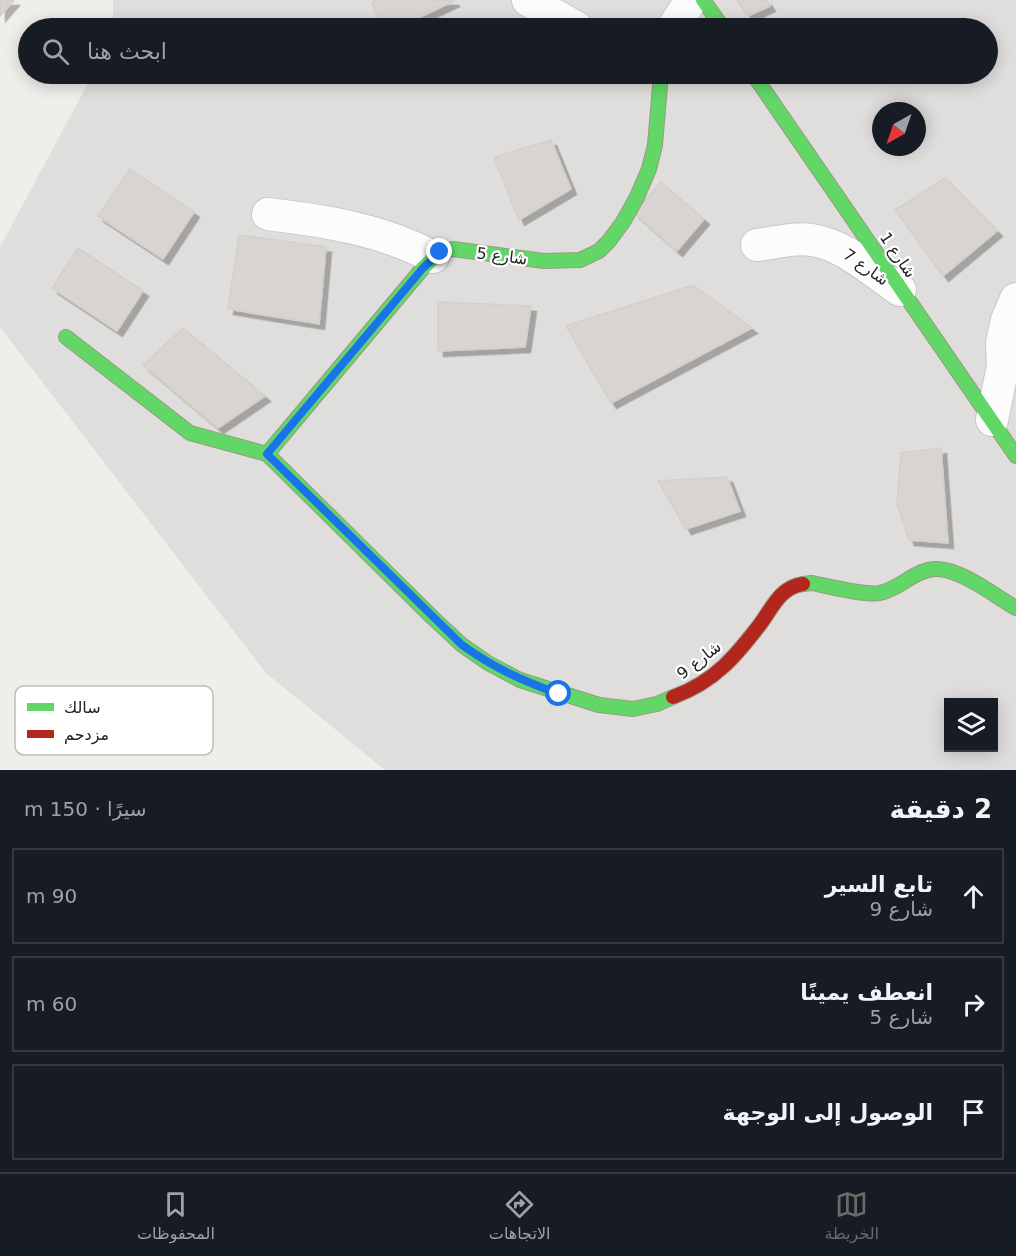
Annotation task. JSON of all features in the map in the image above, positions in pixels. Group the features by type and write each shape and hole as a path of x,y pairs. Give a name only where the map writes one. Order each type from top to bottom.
{"street":[{"path":"528,0 558,18"},
{"path":"679,18 691,0"},
{"path":"703,0 716,18"},
{"name":"شارع 5","path":"433,257 440,252 453,249 571,262 593,255 606,244 624,221 636,199 653,155 660,84"},
{"name":"شارع 1","path":"760,84 1016,456"},
{"path":"66,337 190,433 267,454 433,257 408,244 378,233 319,220 268,214"},
{"name":"شارع 7","path":"757,245 810,239 829,244 841,248 904,292"},
{"path":"992,420 1003,366 1002,343 1007,320 1016,299"},
{"name":"شارع 9","path":"267,454 462,645 488,663 520,680 599,705 633,709 657,705 692,690 724,666 759,626 774,601 794,585 812,582 878,594 894,589 923,570 940,569 961,576 1016,608"}],"shaded area":[{"path":"113,0 1016,0 1016,770 385,770 265,672 0,327 0,247 88,84 998,84 998,18 113,18"}],"building":[{"path":"0,0 14,0 0,16"},
{"path":"377,0 454,1 418,18 378,18 372,3"},
{"path":"737,0 766,0 770,6 748,16"},
{"path":"551,140 571,189 519,220 494,157"},
{"path":"130,169 194,212 163,259 98,216"},
{"path":"945,178 997,231 943,276 895,210"},
{"path":"661,182 704,219 677,251 634,213"},
{"path":"239,235 326,247 319,324 228,309"},
{"path":"78,248 143,291 117,331 52,288"},
{"path":"693,285 752,328 611,403 566,326"},
{"path":"438,302 531,306 525,347 438,351"},
{"path":"183,328 265,396 218,428 143,365"},
{"path":"941,448 948,543 909,540 897,504 901,453"},
{"path":"727,477 740,511 686,529 658,481"}],"traffic: fast":[{"path":"703,0 716,18"},
{"path":"267,454 423,268 440,252 453,249 544,261 580,260 599,251 623,222 649,169 655,145 660,84"},
{"path":"760,84 1016,456"},
{"path":"66,337 190,433 267,454 433,618 462,645 488,663 520,680 599,705 633,709 657,704 673,697"},
{"path":"803,584 812,583 874,594 895,587 923,572 947,570 978,584 1016,608"}],"traffic: jam":[{"path":"673,697 700,684 718,671 746,642 776,601 788,590 803,584"}],"route":[{"path":"440,252 423,268 267,454 462,645 488,663 520,680 559,694"}]}
